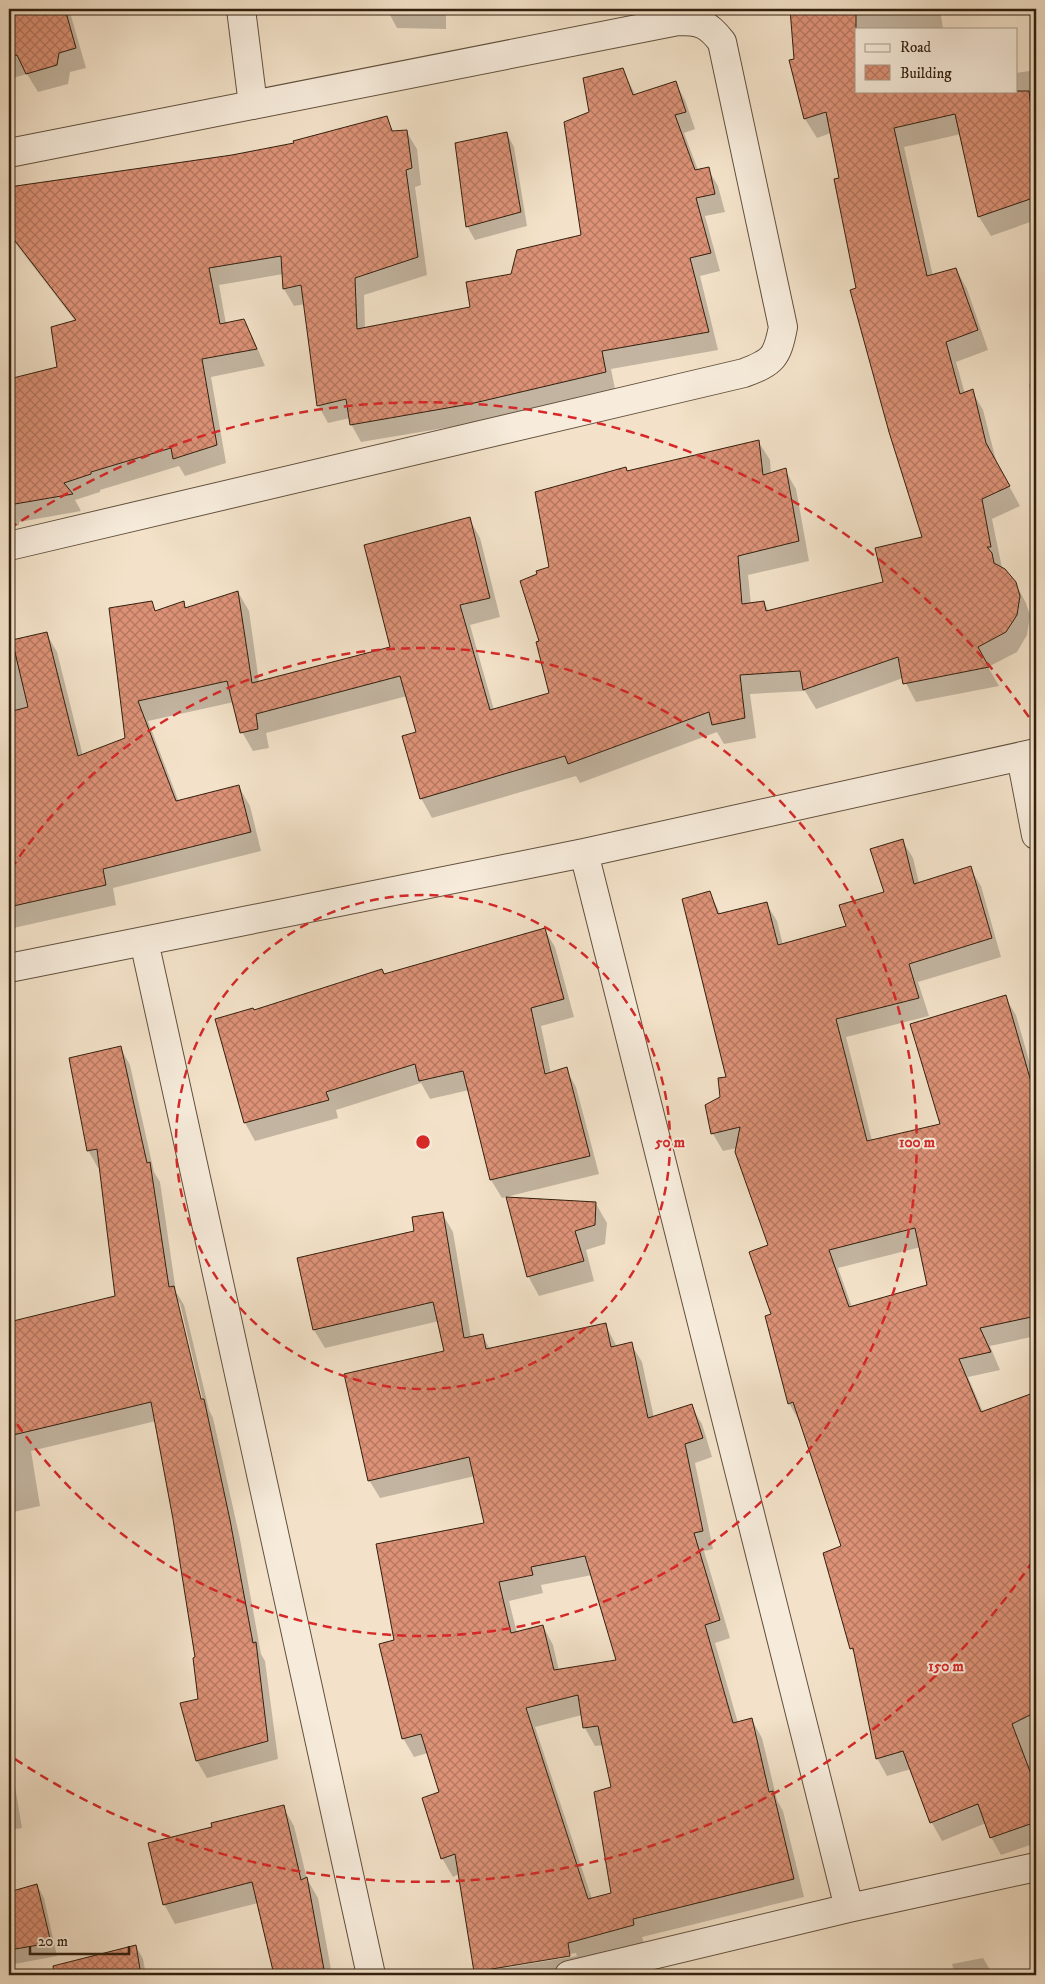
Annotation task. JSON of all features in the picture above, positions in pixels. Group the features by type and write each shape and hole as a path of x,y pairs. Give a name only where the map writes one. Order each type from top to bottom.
{"street":[{"path":"241,9 253,105"},
{"path":"9,153 678,21 694,21 712,29 722,42 783,327 778,350 765,365 744,373 9,546"},
{"path":"9,968 584,853 1028,755 1036,835"},
{"path":"584,853 849,1908"},
{"path":"144,941 371,1975"},
{"path":"569,1975 849,1908 1036,1867"}],"building":[{"path":"9,9 65,9 76,48 59,53 57,65 26,74 17,55 9,57"},
{"path":"790,9 856,9 855,92 1029,91 1032,116 1036,115 1036,197 978,217 955,114 894,128 927,276 956,268 978,330 946,342 960,394 973,389 986,443 1010,486 982,499 991,547 987,547 992,553 994,563 1005,569 1016,582 1020,596 1017,615 1006,632 978,647 989,667 903,684 898,657 803,690 800,671 740,675 745,718 712,725 709,712 568,764 565,756 420,799 402,736 416,732 400,676 256,714 258,729 240,733 227,681 138,701 176,801 239,785 251,832 103,869 106,885 9,907 9,712 28,707 12,640 47,632 78,756 125,738 109,608 152,601 155,611 184,601 185,608 238,591 252,683 390,647 364,545 470,517 490,598 460,605 490,710 549,693 536,642 539,641 520,581 537,574 536,571 549,567 535,492 626,467 627,471 759,440 763,475 786,468 799,541 738,556 742,604 764,601 766,611 883,582 875,548 922,537 889,432 850,290 856,288 834,179 839,178 826,112 804,119 789,60 794,59"},
{"path":"623,68 633,95 676,81 686,112 675,115 695,170 709,167 715,194 696,198 711,253 690,258 709,332 602,351 606,372 470,404 350,425 346,399 317,406 301,285 283,289 281,256 209,268 220,324 244,319 257,349 202,359 217,445 173,459 171,448 91,472 91,474 64,483 73,494 9,505 9,379 57,367 51,327 76,320 9,233 9,187 232,155 294,143 293,141 387,116 392,131 407,130 412,168 406,170 418,257 355,278 357,329 470,307 466,282 511,274 517,250 581,235 564,122 589,112 583,78"},
{"path":"507,132 521,212 466,227 455,143"},
{"path":"903,839 914,884 971,866 992,938 909,964 919,998 836,1019 867,1141 940,1124 910,1024 1006,995 1036,1099 1036,1201 1030,1202 1036,1232 1036,1316 980,1328 991,1352 959,1359 981,1412 1036,1392 1036,1712 1012,1724 1036,1787 1036,1822 990,1838 978,1804 930,1823 903,1751 876,1759 853,1648 850,1649 823,1553 841,1546 793,1402 788,1404 765,1316 771,1314 749,1252 768,1245 735,1152 740,1127 711,1134 705,1105 720,1097 718,1078 726,1077 682,899 710,891 718,914 767,902 778,945 846,926 839,905 884,892 870,849","holes":["915,1228 927,1285 849,1307 829,1250"]},
{"path":"545,928 564,999 531,1008 545,1074 567,1067 590,1156 490,1180 463,1071 419,1081 415,1064 326,1092 329,1100 244,1123 215,1019 253,1008 254,1010 382,969 384,974"},
{"path":"121,1046 147,1163 150,1162 169,1287 174,1286 201,1399 204,1399 230,1520 253,1643 256,1642 268,1741 196,1761 180,1703 198,1699 193,1658 195,1657 173,1519 151,1402 9,1436 9,1322 115,1296 97,1149 87,1151 69,1058"},
{"path":"506,1197 596,1202 595,1225 575,1231 584,1261 527,1277"},
{"path":"443,1212 464,1338 483,1334 486,1349 606,1323 611,1347 632,1342 648,1418 692,1404 703,1438 685,1444 703,1531 694,1533 720,1620 705,1625 733,1723 752,1718 769,1792 773,1791 794,1879 633,1919 634,1925 568,1943 570,1956 474,1972 455,1854 441,1859 422,1798 439,1792 421,1734 402,1739 379,1644 394,1640 376,1544 484,1523 469,1457 368,1481 344,1374 444,1351 433,1302 313,1330 297,1258 414,1231 412,1217","holes":["585,1556 616,1660 554,1670 543,1625 511,1633 499,1582 533,1575 531,1567","578,1695 583,1728 598,1726 611,1787 594,1792 611,1893 588,1899 526,1708"]},
{"path":"284,1805 301,1880 307,1877 325,1975 274,1975 252,1882 163,1905 148,1843 212,1827 211,1823"},
{"path":"37,1884 51,1943 9,1950 9,1892"},
{"path":"136,1945 141,1975 54,1975 53,1966"}]}
